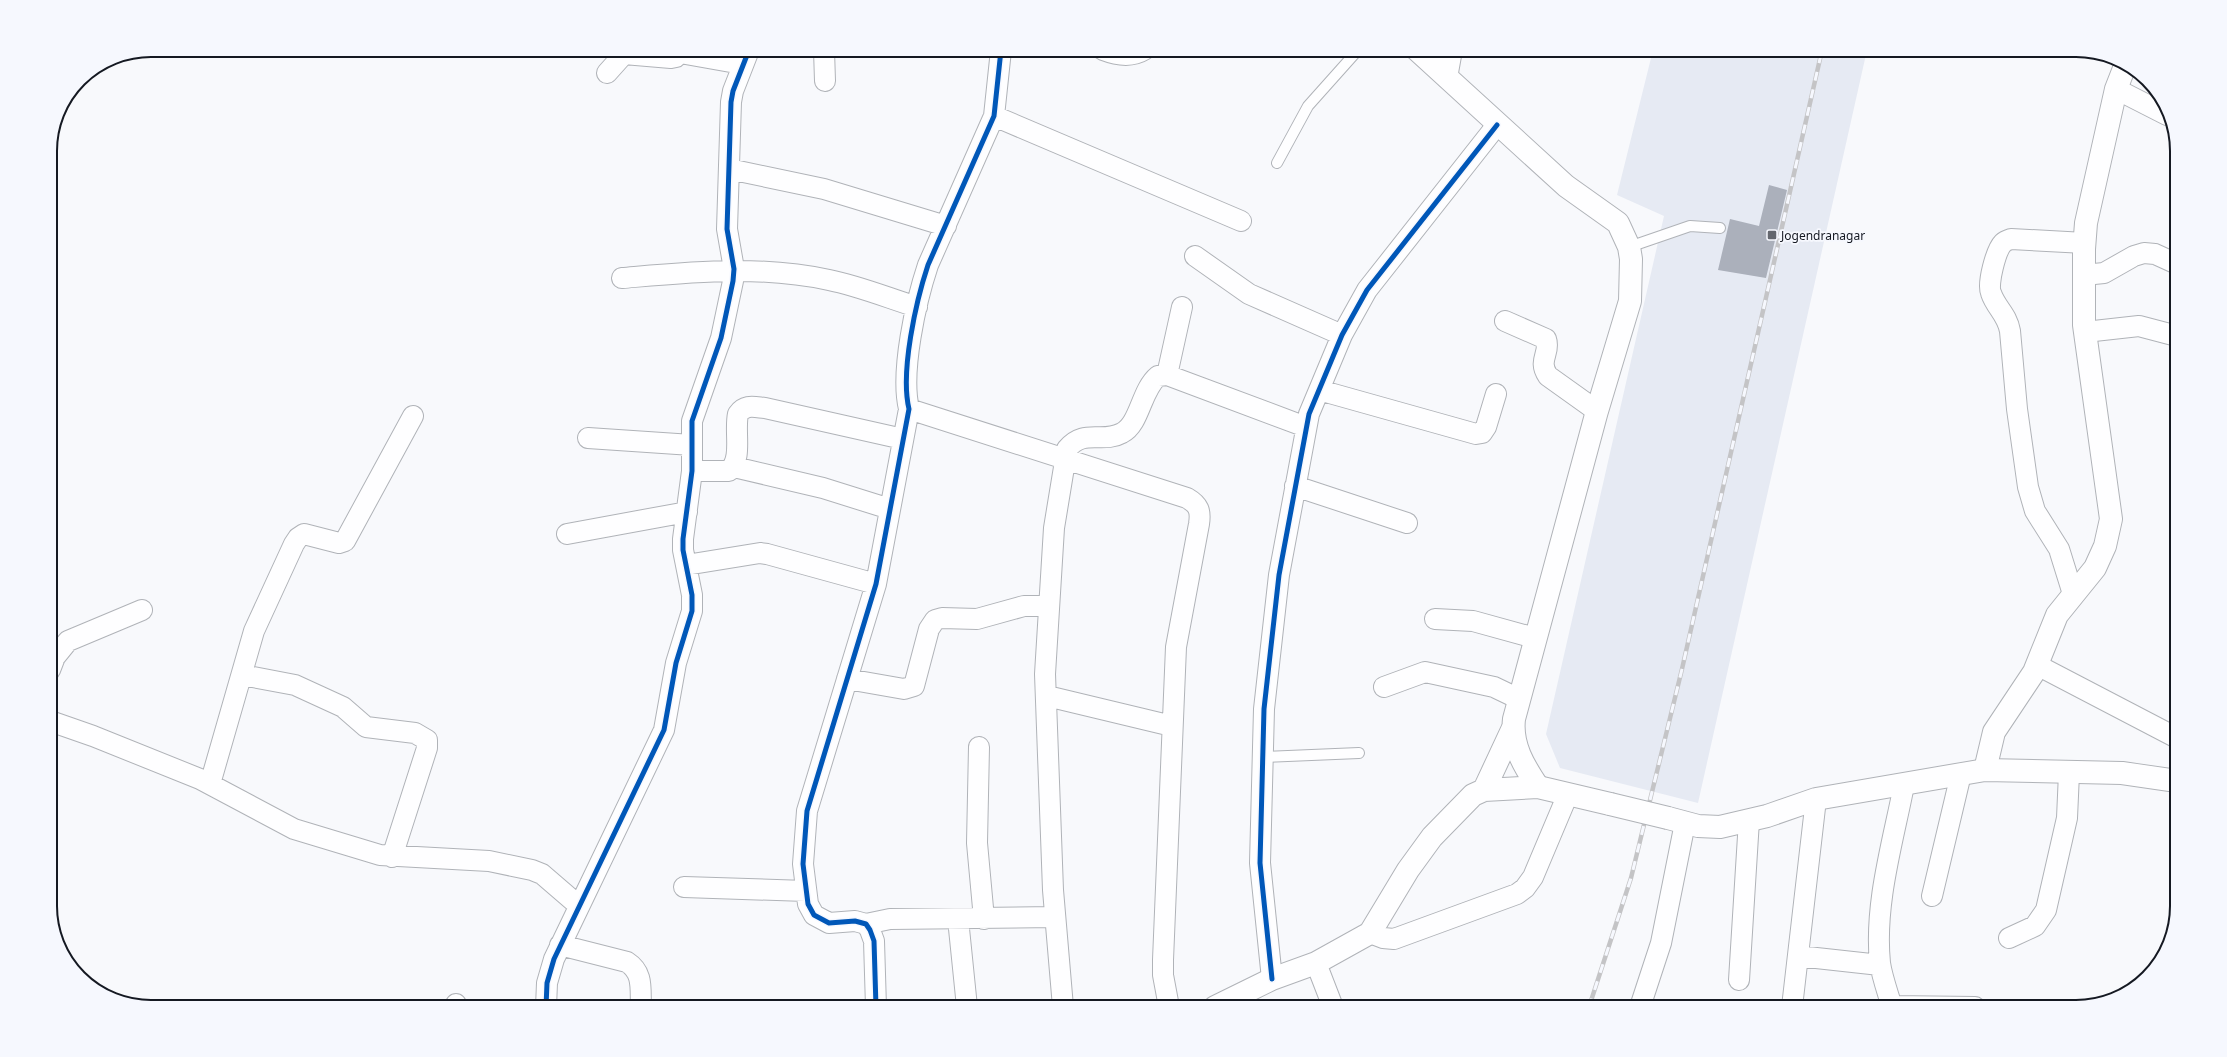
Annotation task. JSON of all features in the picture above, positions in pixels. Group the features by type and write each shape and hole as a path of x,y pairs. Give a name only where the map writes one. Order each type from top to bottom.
{"street":[{"path":"607,73 621,57"},
{"path":"659,57 677,57"},
{"path":"546,1000 547,983 560,945 578,905 664,730 676,662 692,611 692,595 683,539 692,471 692,421 721,338 734,269 727,229 731,102 733,91 745,57"},
{"path":"824,57 824,81"},
{"path":"1000,57 994,116 928,265 917,307 912,331 906,397 909,409 876,584 806,811 802,864 810,910 821,920 829,923 855,921 866,924 890,919 1055,917"},
{"path":"1424,57 1497,125 1566,186 1612,217 1622,229 1629,247 1631,258 1630,301 1597,411 1535,638 1512,730 1484,790"},
{"path":"1447,78 1451,57"},
{"path":"1985,770 1994,732 2037,665 2058,614 2073,594 2085,582 2097,563 2105,546 2111,519 2085,332 2084,243 2086,223 2116,89 2123,70"},
{"path":"2116,89 2161,112"},
{"path":"994,116 1240,221"},
{"path":"1272,979 1260,863 1264,709 1279,575 1309,414 1342,335 1367,290 1497,125"},
{"path":"729,168 824,189 946,226"},
{"path":"2073,594 2059,549 2035,511 2028,487 2017,409 2010,331 2008,321 1990,292 1990,284 2000,248 2004,242 2011,239 2084,243"},
{"path":"2084,275 2104,273 2134,256 2144,253 2155,254 2170,261"},
{"path":"1195,256 1249,294 1342,335"},
{"path":"622,278 734,269 771,272 830,280 917,307"},
{"path":"1167,375 1182,307"},
{"path":"1505,321 1546,339 1548,344 1543,360 1544,369 1548,376 1597,411"},
{"path":"2085,332 2139,326 2170,334"},
{"path":"1062,1000 1055,917 1045,674 1054,528 1067,449 1074,441 1080,438 1113,437 1123,433 1132,423 1153,380 1158,376 1167,375 1306,427"},
{"path":"1319,390 1476,434 1482,433 1486,427 1496,394"},
{"path":"692,471 729,471 734,467 737,458 738,414 742,409 749,406 765,408 903,439"},
{"path":"909,409 1187,498 1198,507 1200,524 1176,647 1163,960 1163,975 1168,1000"},
{"path":"210,784 254,631 298,538 304,534 339,543 345,541 413,416"},
{"path":"588,438 692,445"},
{"path":"734,467 823,488 890,509"},
{"path":"1295,486 1407,523"},
{"path":"567,534 686,512"},
{"path":"686,565 760,553 876,584"},
{"path":"847,679 904,689 914,686 929,629 935,620 942,618 977,619 1024,606 1048,606"},
{"path":"57,655 68,641 142,610"},
{"path":"1435,619 1473,621 1535,638"},
{"path":"2037,665 2170,734"},
{"path":"1384,687 1425,672 1494,687 1519,699"},
{"path":"242,675 295,685 343,707 358,722 366,727 415,733 426,740 427,748 392,857"},
{"path":"1047,696 1172,726"},
{"path":"57,723 93,736 210,784 283,824 392,857 489,861 532,870 542,874 578,905"},
{"path":"1512,730 1522,762 1538,787"},
{"path":"979,747 977,842 984,919"},
{"path":"1229,1000 1272,979 1316,963 1370,933 1408,870 1432,837 1466,800 1484,790 1538,787 1698,826 1720,827 1749,820 1816,798 1904,785 1985,770 2122,773 2170,777"},
{"path":"2009,938 2035,926 2046,910 2067,818 2070,773"},
{"path":"1932,896 1961,774"},
{"path":"1890,1000 1880,965 1879,936 1883,898 1904,785"},
{"path":"1370,933 1383,938 1394,939 1517,894 1525,888 1533,876 1568,794"},
{"path":"1793,1000 1816,798"},
{"path":"1739,980 1749,820"},
{"path":"1642,1000 1661,943 1677,821"},
{"path":"684,887 806,891"},
{"path":"958,919 966,1000"},
{"path":"866,924 874,941 876,1000"},
{"path":"560,945 627,962 634,967 639,974 641,1000"},
{"path":"1798,956 1880,965"},
{"path":"1316,963 1330,1000"}],"lane":[{"path":"1277,163 1308,106 1352,57"},
{"path":"1629,247 1690,226 1720,228"},
{"path":"1263,757 1359,753"}],"shaded area":[{"path":"1651,57 1865,57 1698,803 1560,768 1546,734 1664,216 1617,195"}],"building":[{"path":"1769,185 1787,190 1766,278 1718,270 1730,219 1759,226"}],"railway":[{"path":"1591,1000 1631,878 1682,669 1820,57"}],"cycle path":[{"path":"546,1000 547,983 554,959 664,730 676,663 692,611 692,595 683,550 683,539 692,471 692,421 721,338 733,281 734,269 727,229 731,102 733,91 746,57"},
{"path":"876,1000 874,941 866,924 855,921 829,923 814,915 808,904 803,864 807,811 876,584 909,409 906,376 908,357 914,317 923,280 928,265 994,116 1000,57"},
{"path":"1272,979 1260,863 1264,709 1279,575 1309,414 1342,335 1367,290 1497,125"}],"place":[{"name":"Jogendranagar","path":"1772,235"}]}
